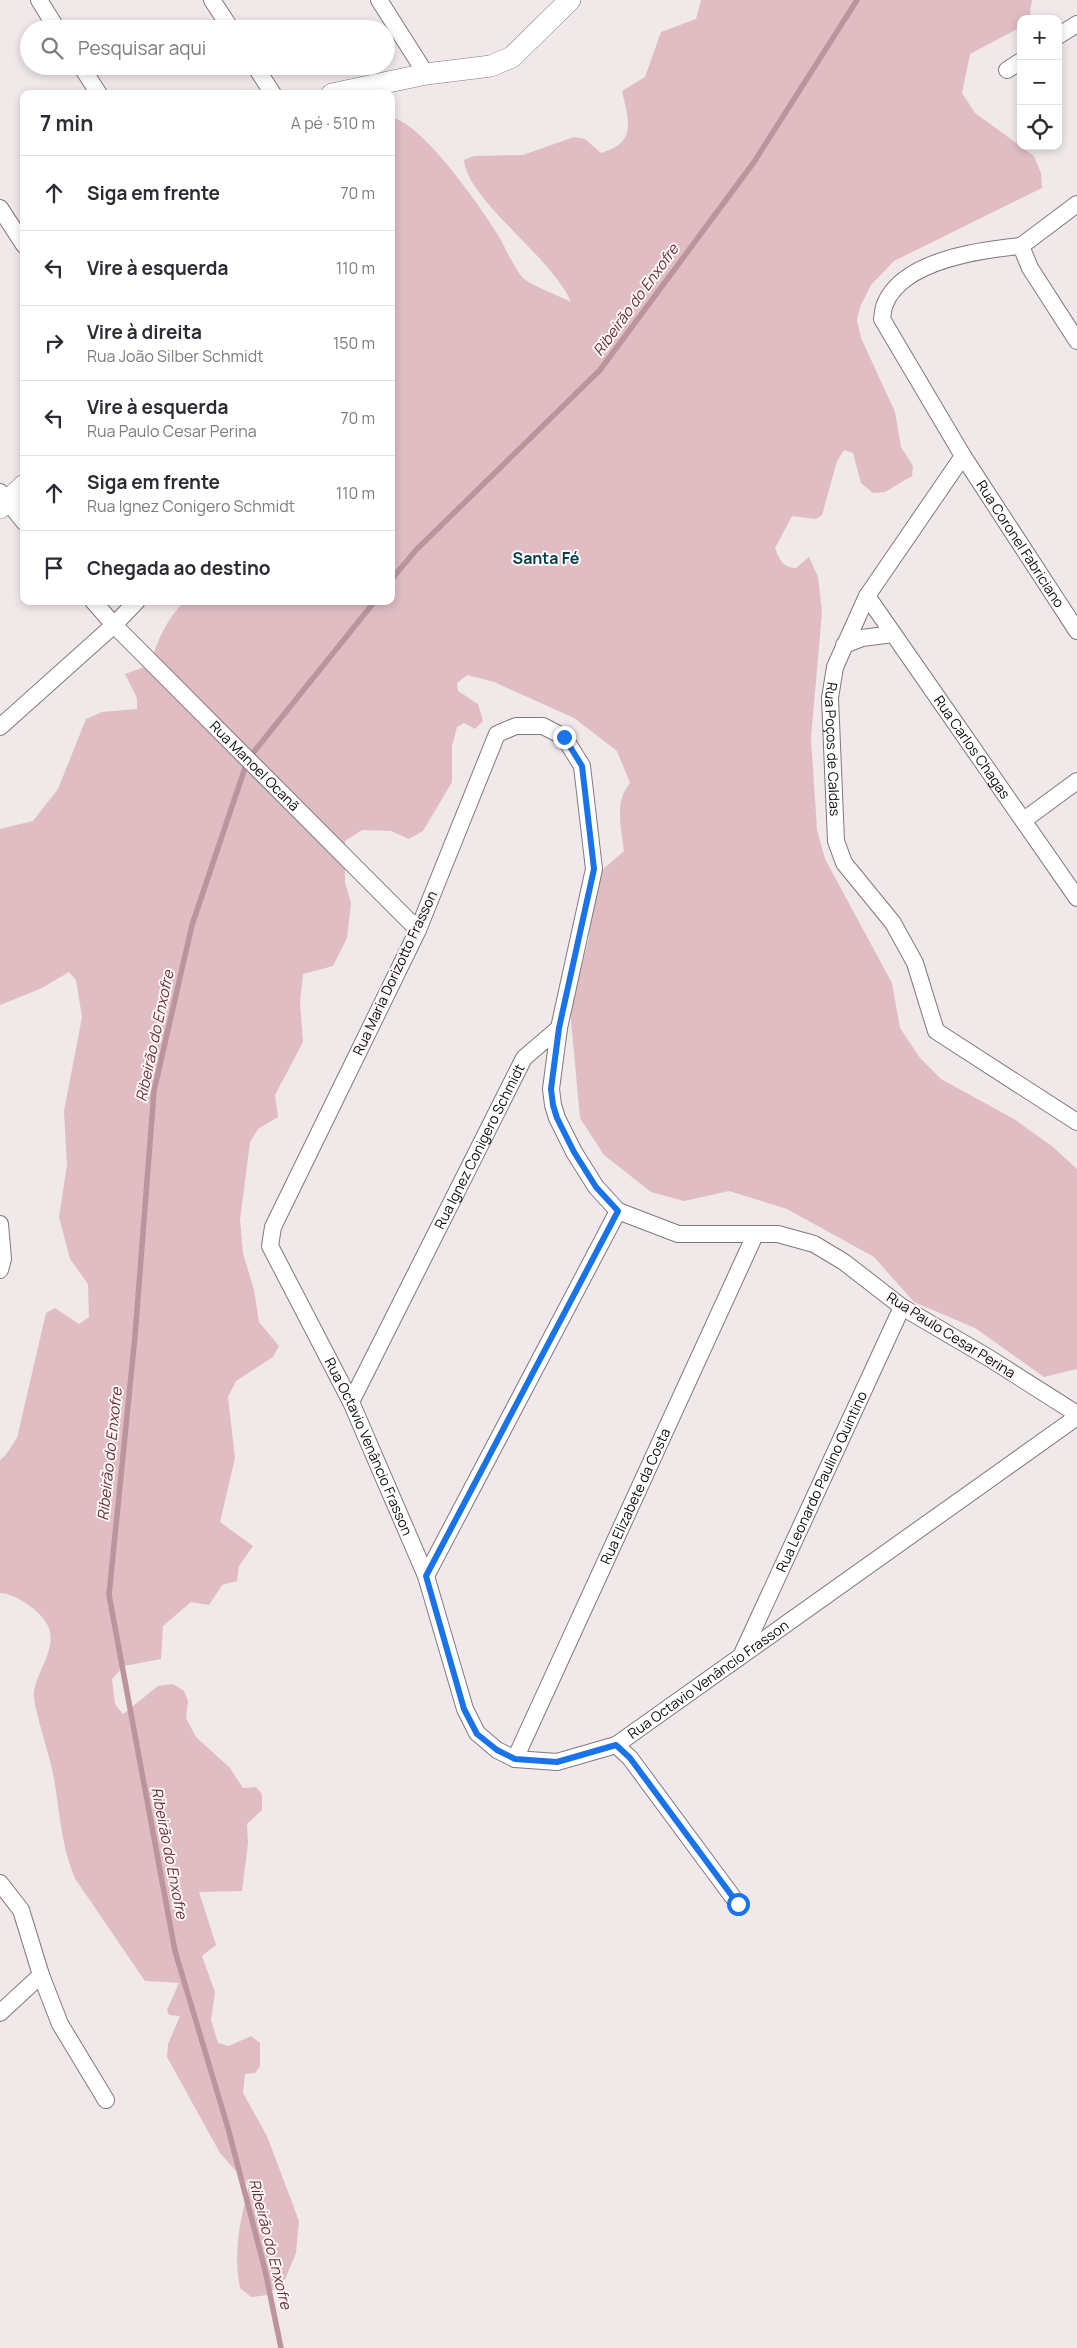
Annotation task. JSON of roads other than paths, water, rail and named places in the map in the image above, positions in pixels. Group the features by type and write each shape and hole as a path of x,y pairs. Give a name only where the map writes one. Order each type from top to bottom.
{"street":[{"path":"38,0 51,20"},
{"path":"212,0 224,20"},
{"path":"380,0 392,20"},
{"path":"351,90 426,74 491,66 512,57 570,0"},
{"path":"395,24 426,74"},
{"path":"1062,33 1077,24"},
{"path":"87,75 97,90"},
{"path":"261,75 270,90"},
{"path":"963,456 882,319 885,303 901,283 935,262 982,250 1021,246 1077,204"},
{"path":"0,208 20,239"},
{"path":"1021,246 1030,268 1077,341"},
{"name":"Rua Poços de Caldas","path":"963,456 867,596 835,667 830,698 836,841 844,863 893,923 915,963 936,1031 1077,1122"},
{"name":"Rua Coronel Fabriciano","path":"963,456 1077,631"},
{"path":"20,489 2,501 20,518"},
{"name":"Rua Carlos Chagas","path":"867,596 1077,898"},
{"name":"Rua Manoel Ocanã","path":"97,605 114,625 418,930"},
{"path":"0,727 114,625 133,605"},
{"path":"844,645 862,638 893,634"},
{"name":"Rua Maria Dorizotto Frasson","path":"273,1227 418,930 497,734 516,726 543,726 564,737 582,766 594,869 559,1028"},
{"path":"1024,820 1077,781"},
{"name":"Rua Paulo Cesar Perina","path":"559,1028 551,1089 553,1105 574,1152 596,1187 618,1211 678,1234 778,1234 814,1244 844,1262 902,1307 989,1358 1077,1416"},
{"name":"Rua Ignez Conigero Schmidt","path":"351,1402 524,1058 559,1028"},
{"path":"426,1576 618,1211"},
{"path":"0,1224 3,1258 0,1270"},
{"name":"Rua Octavio Venâncio Frasson","path":"273,1227 270,1246 351,1402 426,1576 464,1709 477,1734 497,1750 515,1759 557,1762 616,1745 1077,1416"},
{"name":"Rua Elizabete da Costa","path":"515,1759 755,1235"},
{"name":"Rua Leonardo Paulino Quintino","path":"741,1656 902,1307"},
{"path":"616,1745 630,1758 738,1904"},
{"path":"0,1883 22,1910 41,1975 60,2024 106,2100"},
{"path":"0,2013 41,1975"}],"waterway":[{"name":"Ribeirão do Enxofre","path":"395,575 416,550 600,370 754,162 857,0"},
{"name":"Ribeirão do Enxofre","path":"281,2348 265,2270 228,2128 175,1951 109,1595 135,1336 154,1091 192,925 248,759 372,605"}],"district":[{"name":"Santa Fé","path":"546,558"}]}
